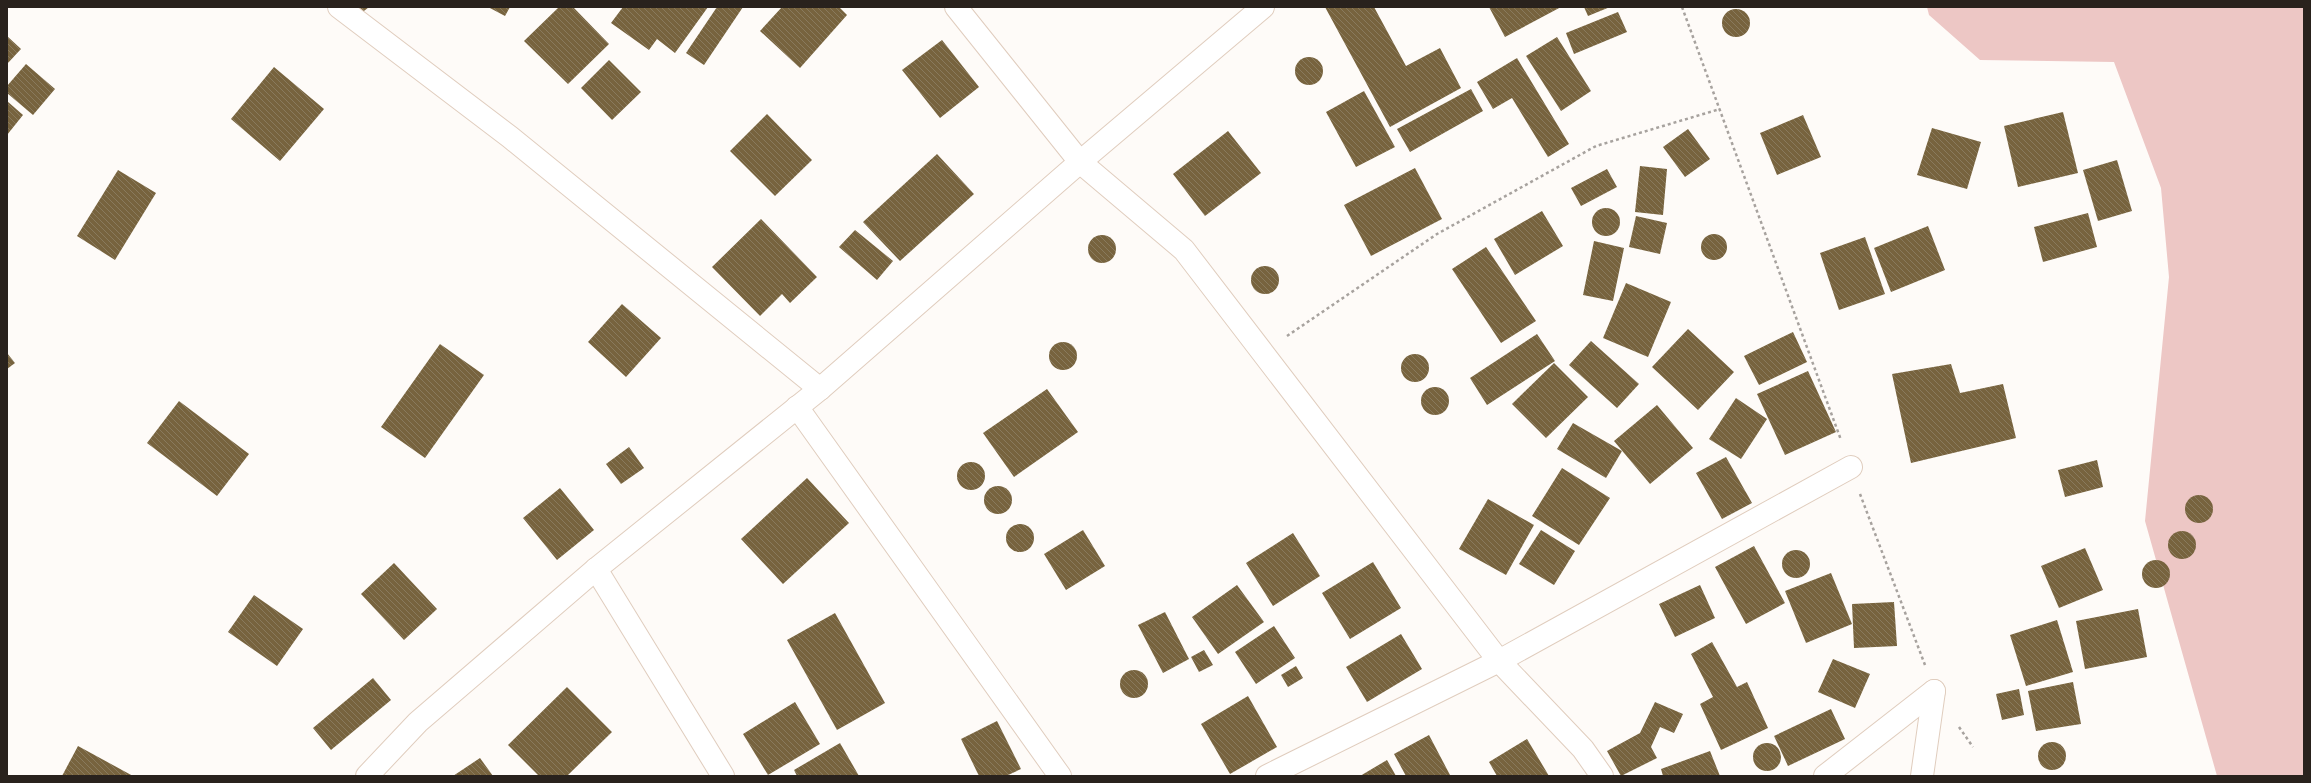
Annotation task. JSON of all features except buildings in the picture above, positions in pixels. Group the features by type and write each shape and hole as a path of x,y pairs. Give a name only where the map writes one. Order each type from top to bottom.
{"street":[{"path":"339,7 510,137 820,389"},
{"path":"956,7 1080,162 1184,250 1499,661 1583,749 1602,776"},
{"path":"368,776 418,722 596,569 820,389 1080,162 1263,7"},
{"path":"797,406 1060,776"},
{"path":"1267,776 1499,661 1851,467"},
{"path":"596,569 723,776"},
{"path":"1825,776 1934,691"},
{"path":"1922,776 1934,691"}],"path":[{"path":"1682,7 1934,691 1973,747"},
{"path":"1263,352 1436,234 1596,146 1720,109"}],"shaded area":[{"path":"1927,7 2304,7 2304,776 2217,776 2145,521 2169,277 2161,188 2114,62 1980,60 1929,15"}]}
